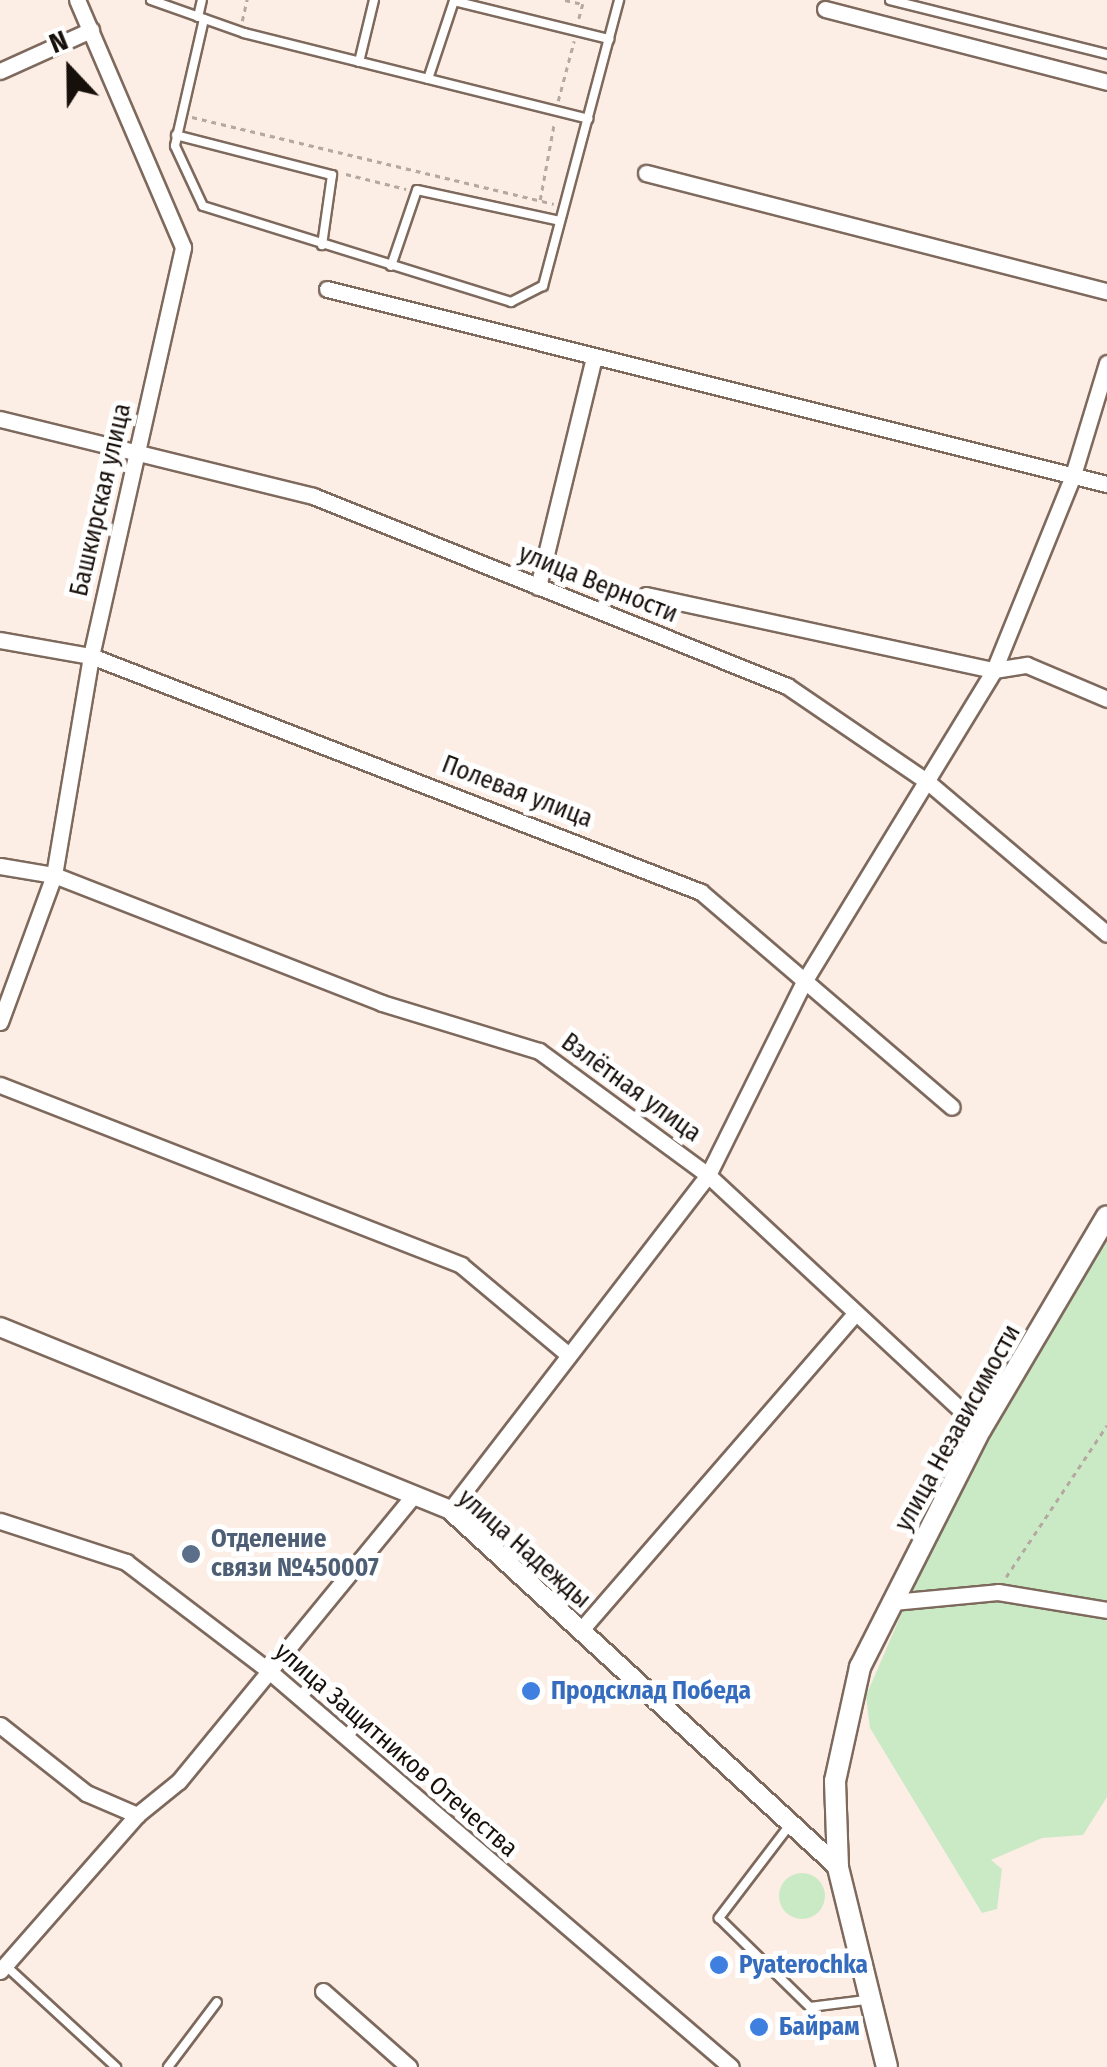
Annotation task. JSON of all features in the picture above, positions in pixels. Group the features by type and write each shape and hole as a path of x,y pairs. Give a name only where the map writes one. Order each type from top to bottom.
{"main road":[{"name":"улица Независимости","path":"887,2067 866,2000 838,1867 836,1781 860,1667 981,1430 1107,1216"}],"street":[{"name":"Башкирская улица","path":"0,1022 54,875 91,656 183,247 77,0"},
{"path":"824,9 1107,82"},
{"path":"0,72 90,30"},
{"path":"646,173 1107,291"},
{"path":"327,289 593,361 1107,484"},
{"path":"538,586 593,361"},
{"path":"450,1510 564,1351 708,1175 805,980 929,783 994,670 1073,475 1107,363"},
{"name":"улица Верности","path":"0,419 138,449 313,496 787,686 929,783 1107,934"},
{"path":"646,595 994,670 1026,665 1107,699"},
{"name":"Полевая улица","path":"0,640 91,656 702,892 952,1107"},
{"name":"Взлётная улица","path":"0,866 54,875 382,1003 538,1051 708,1175 981,1430"},
{"path":"0,1085 461,1265 564,1351"},
{"path":"580,1631 856,1312"},
{"name":"улица Надежды","path":"0,1327 450,1510 838,1867"},
{"path":"3,1968 137,1814 179,1781 412,1496"},
{"name":"улица Защитников Отечества","path":"0,1521 126,1562 269,1672 731,2067"},
{"path":"893,1602 998,1592 1107,1610"},
{"path":"0,1725 86,1793 137,1814"},
{"path":"322,1991 409,2067"}],"lane":[{"path":"151,0 239,32 588,118"},
{"path":"202,0 176,135 178,168 203,206 518,302 543,286 620,0"},
{"path":"359,62 374,0"},
{"path":"890,0 1107,54"},
{"path":"428,79 454,2 609,39"},
{"path":"176,135 335,178 322,244"},
{"path":"391,266 412,193 560,221"},
{"path":"792,1822 719,1918 810,2007 866,2000"},
{"path":"3,1968 116,2067"},
{"path":"168,2067 217,2002"}],"path":[{"path":"239,32 247,0"},
{"path":"181,114 564,206"},
{"path":"335,178 412,193"},
{"path":"998,1592 1107,1425"}],"green space":[{"path":"1107,1222 1107,1797 1083,1835 1042,1838 991,1860 1002,1869 997,1909 982,1913 870,1728 866,1696 981,1429"},
{"path":"802,1873 818,1880 825,1896 818,1912 802,1919 786,1912 779,1896 786,1880"}],"place":[{"name":"Отделение связи №450007","path":"191,1554"},
{"name":"Продсклад Победа","path":"531,1691"},
{"name":"Pyaterochka","path":"719,1965"},
{"name":"Байрам","path":"759,2027"}]}
